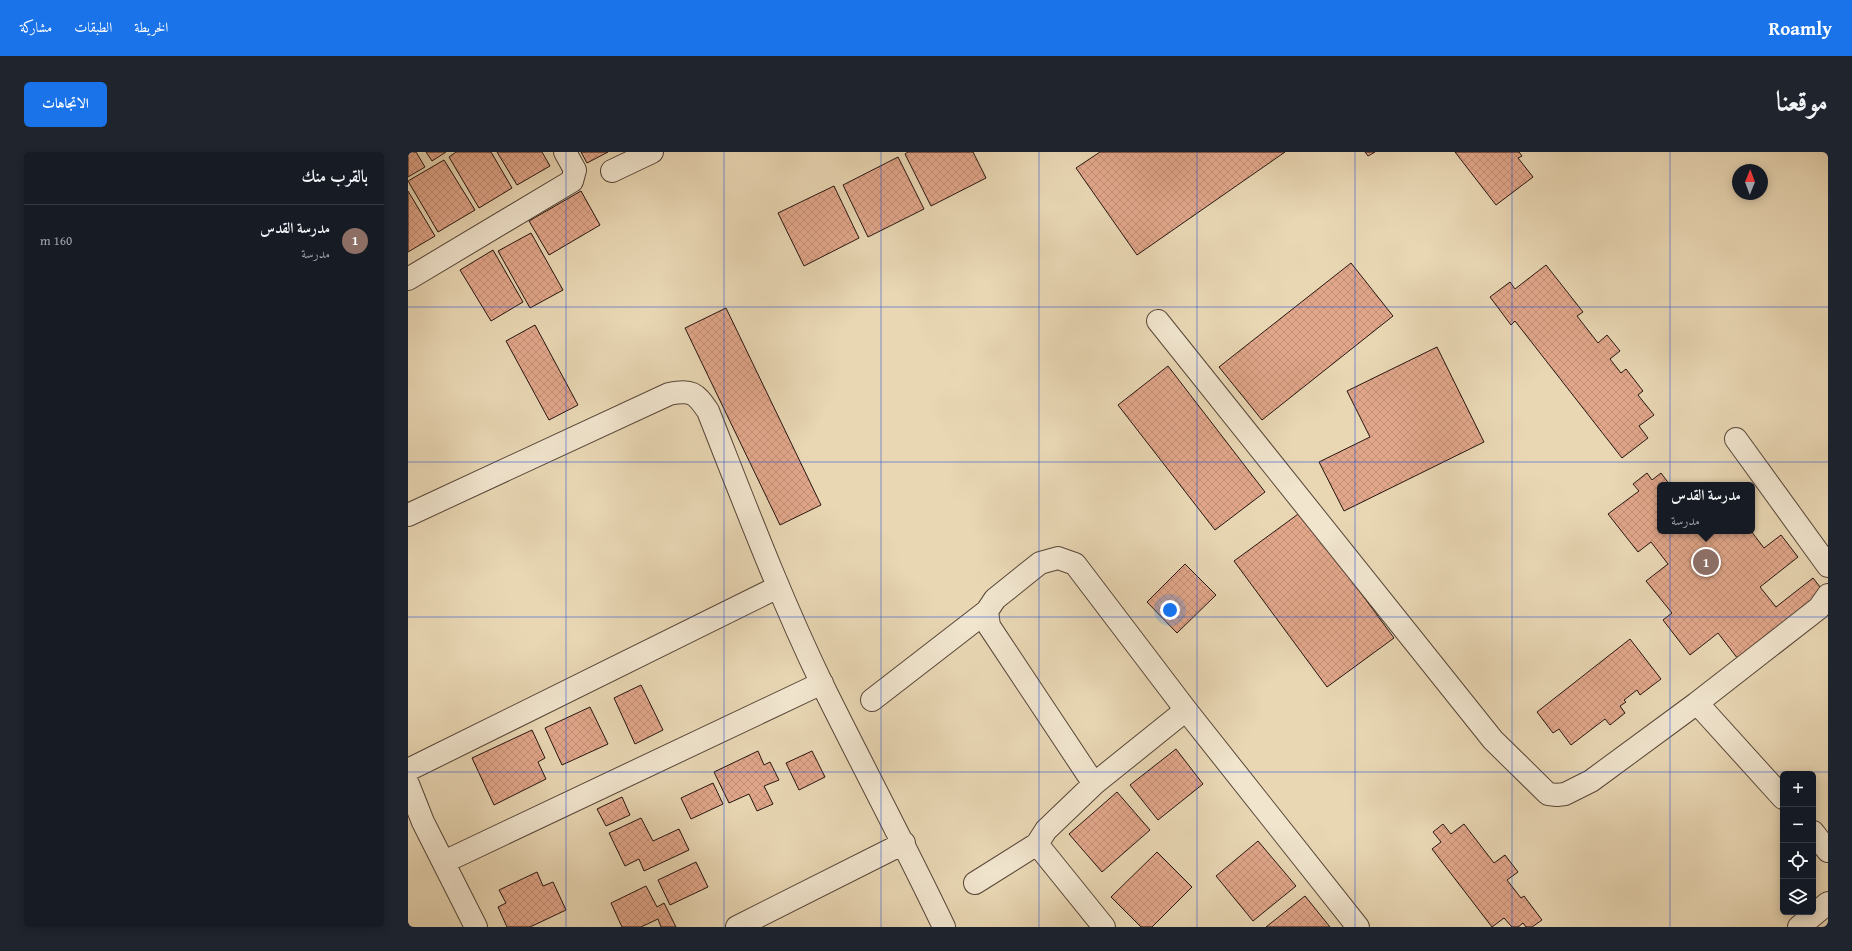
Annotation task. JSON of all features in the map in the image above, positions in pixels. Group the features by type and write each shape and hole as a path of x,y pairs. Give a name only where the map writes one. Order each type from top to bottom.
{"street":[{"path":"408,279 572,181 575,170 565,152"},
{"path":"612,171 652,152"},
{"path":"1158,320 1493,740 1548,794 1565,794 1591,781 1696,703 1819,608 1828,595"},
{"path":"408,515 669,394 686,391 699,397 708,411 778,587 822,683 904,843 944,927"},
{"path":"1736,439 1828,566"},
{"path":"872,700 987,611 995,599 1040,563 1058,558 1075,564 1186,710 1358,927"},
{"path":"408,770 778,587"},
{"path":"987,611 989,626 1094,784"},
{"path":"444,862 822,683"},
{"path":"1696,703 1780,795"},
{"path":"975,883 1037,844 1046,830 1094,784 1186,710"},
{"path":"408,784 416,825 444,862 476,927"},
{"path":"1816,836 1828,851"},
{"path":"737,927 904,843"},
{"path":"1037,844 1104,927"},
{"path":"1800,927 1828,903"}],"building":[{"path":"408,152 416,152 425,167 408,177"},
{"path":"426,152 446,152 432,161"},
{"path":"456,152 491,152 512,188 479,208 449,157"},
{"path":"497,152 542,152 550,166 517,185"},
{"path":"581,152 608,152 587,163"},
{"path":"908,152 973,152 986,178 931,206 905,154"},
{"path":"1100,152 1285,152 1137,255 1076,168"},
{"path":"1365,152 1375,152 1368,156"},
{"path":"1455,152 1519,152 1522,156 1518,158 1533,177 1496,205"},
{"path":"898,157 924,209 868,237 843,185"},
{"path":"444,160 475,210 438,232 408,181"},
{"path":"834,186 859,238 804,266 778,213"},
{"path":"408,191 435,236 408,252"},
{"path":"581,191 600,225 549,255 529,221"},
{"path":"531,233 563,290 530,308 498,251"},
{"path":"493,250 523,302 491,321 460,270"},
{"path":"1351,263 1393,316 1262,420 1219,367"},
{"path":"1546,265 1583,312 1577,316 1598,343 1607,335 1620,351 1610,359 1621,373 1626,369 1643,391 1638,395 1654,415 1639,426 1648,438 1622,458 1515,321 1511,325 1490,297 1510,282 1515,289"},
{"path":"726,308 821,505 780,525 685,328"},
{"path":"535,325 578,405 549,420 506,341"},
{"path":"1437,347 1484,442 1344,511 1319,462 1370,437 1347,391"},
{"path":"1168,366 1265,492 1215,530 1118,405"},
{"path":"1647,473 1652,480 1661,473 1668,482 1657,482 1657,534 1753,534 1764,548 1781,535 1798,557 1760,587 1776,607 1813,578 1824,592 1738,659 1718,633 1690,655 1663,620 1672,613 1646,581 1668,564 1651,542 1638,552 1608,514 1639,491 1633,484"},
{"path":"1301,512 1394,638 1327,687 1234,561"},
{"path":"1185,564 1216,595 1177,633 1147,602"},
{"path":"1630,639 1661,679 1640,695 1637,690 1624,700 1626,702 1620,706 1625,713 1610,725 1605,719 1571,745 1559,729 1553,733 1537,712"},
{"path":"641,685 663,730 635,744 614,698"},
{"path":"590,707 608,744 562,765 545,728"},
{"path":"532,730 545,758 538,762 546,779 494,805 472,758"},
{"path":"1176,749 1203,784 1158,820 1130,785"},
{"path":"758,751 764,765 770,762 779,780 764,786 773,804 757,811 749,794 729,803 714,772"},
{"path":"812,751 825,777 799,790 786,763"},
{"path":"713,783 723,804 691,819 681,798"},
{"path":"1117,792 1150,830 1102,872 1069,834"},
{"path":"622,797 630,815 606,826 597,809"},
{"path":"641,818 653,841 679,829 689,850 644,871 639,859 625,866 609,833"},
{"path":"1443,824 1451,834 1464,824 1494,863 1505,855 1518,872 1507,880 1521,898 1524,896 1542,920 1532,927 1526,927 1523,923 1518,927 1512,927 1504,918 1492,927 1432,849 1441,842 1433,832"},
{"path":"1258,841 1296,886 1253,921 1216,876"},
{"path":"1157,852 1192,887 1152,927 1141,927 1111,897"},
{"path":"696,862 708,887 670,905 658,880"},
{"path":"537,872 543,886 553,882 566,910 530,927 507,927 498,907 506,903 499,890"},
{"path":"646,886 657,907 664,903 676,927 661,927 658,919 641,927 622,927 611,903"},
{"path":"1305,896 1330,927 1266,927"}],"place":[{"name":"مدرسة القدس","path":"1706,562"}]}
